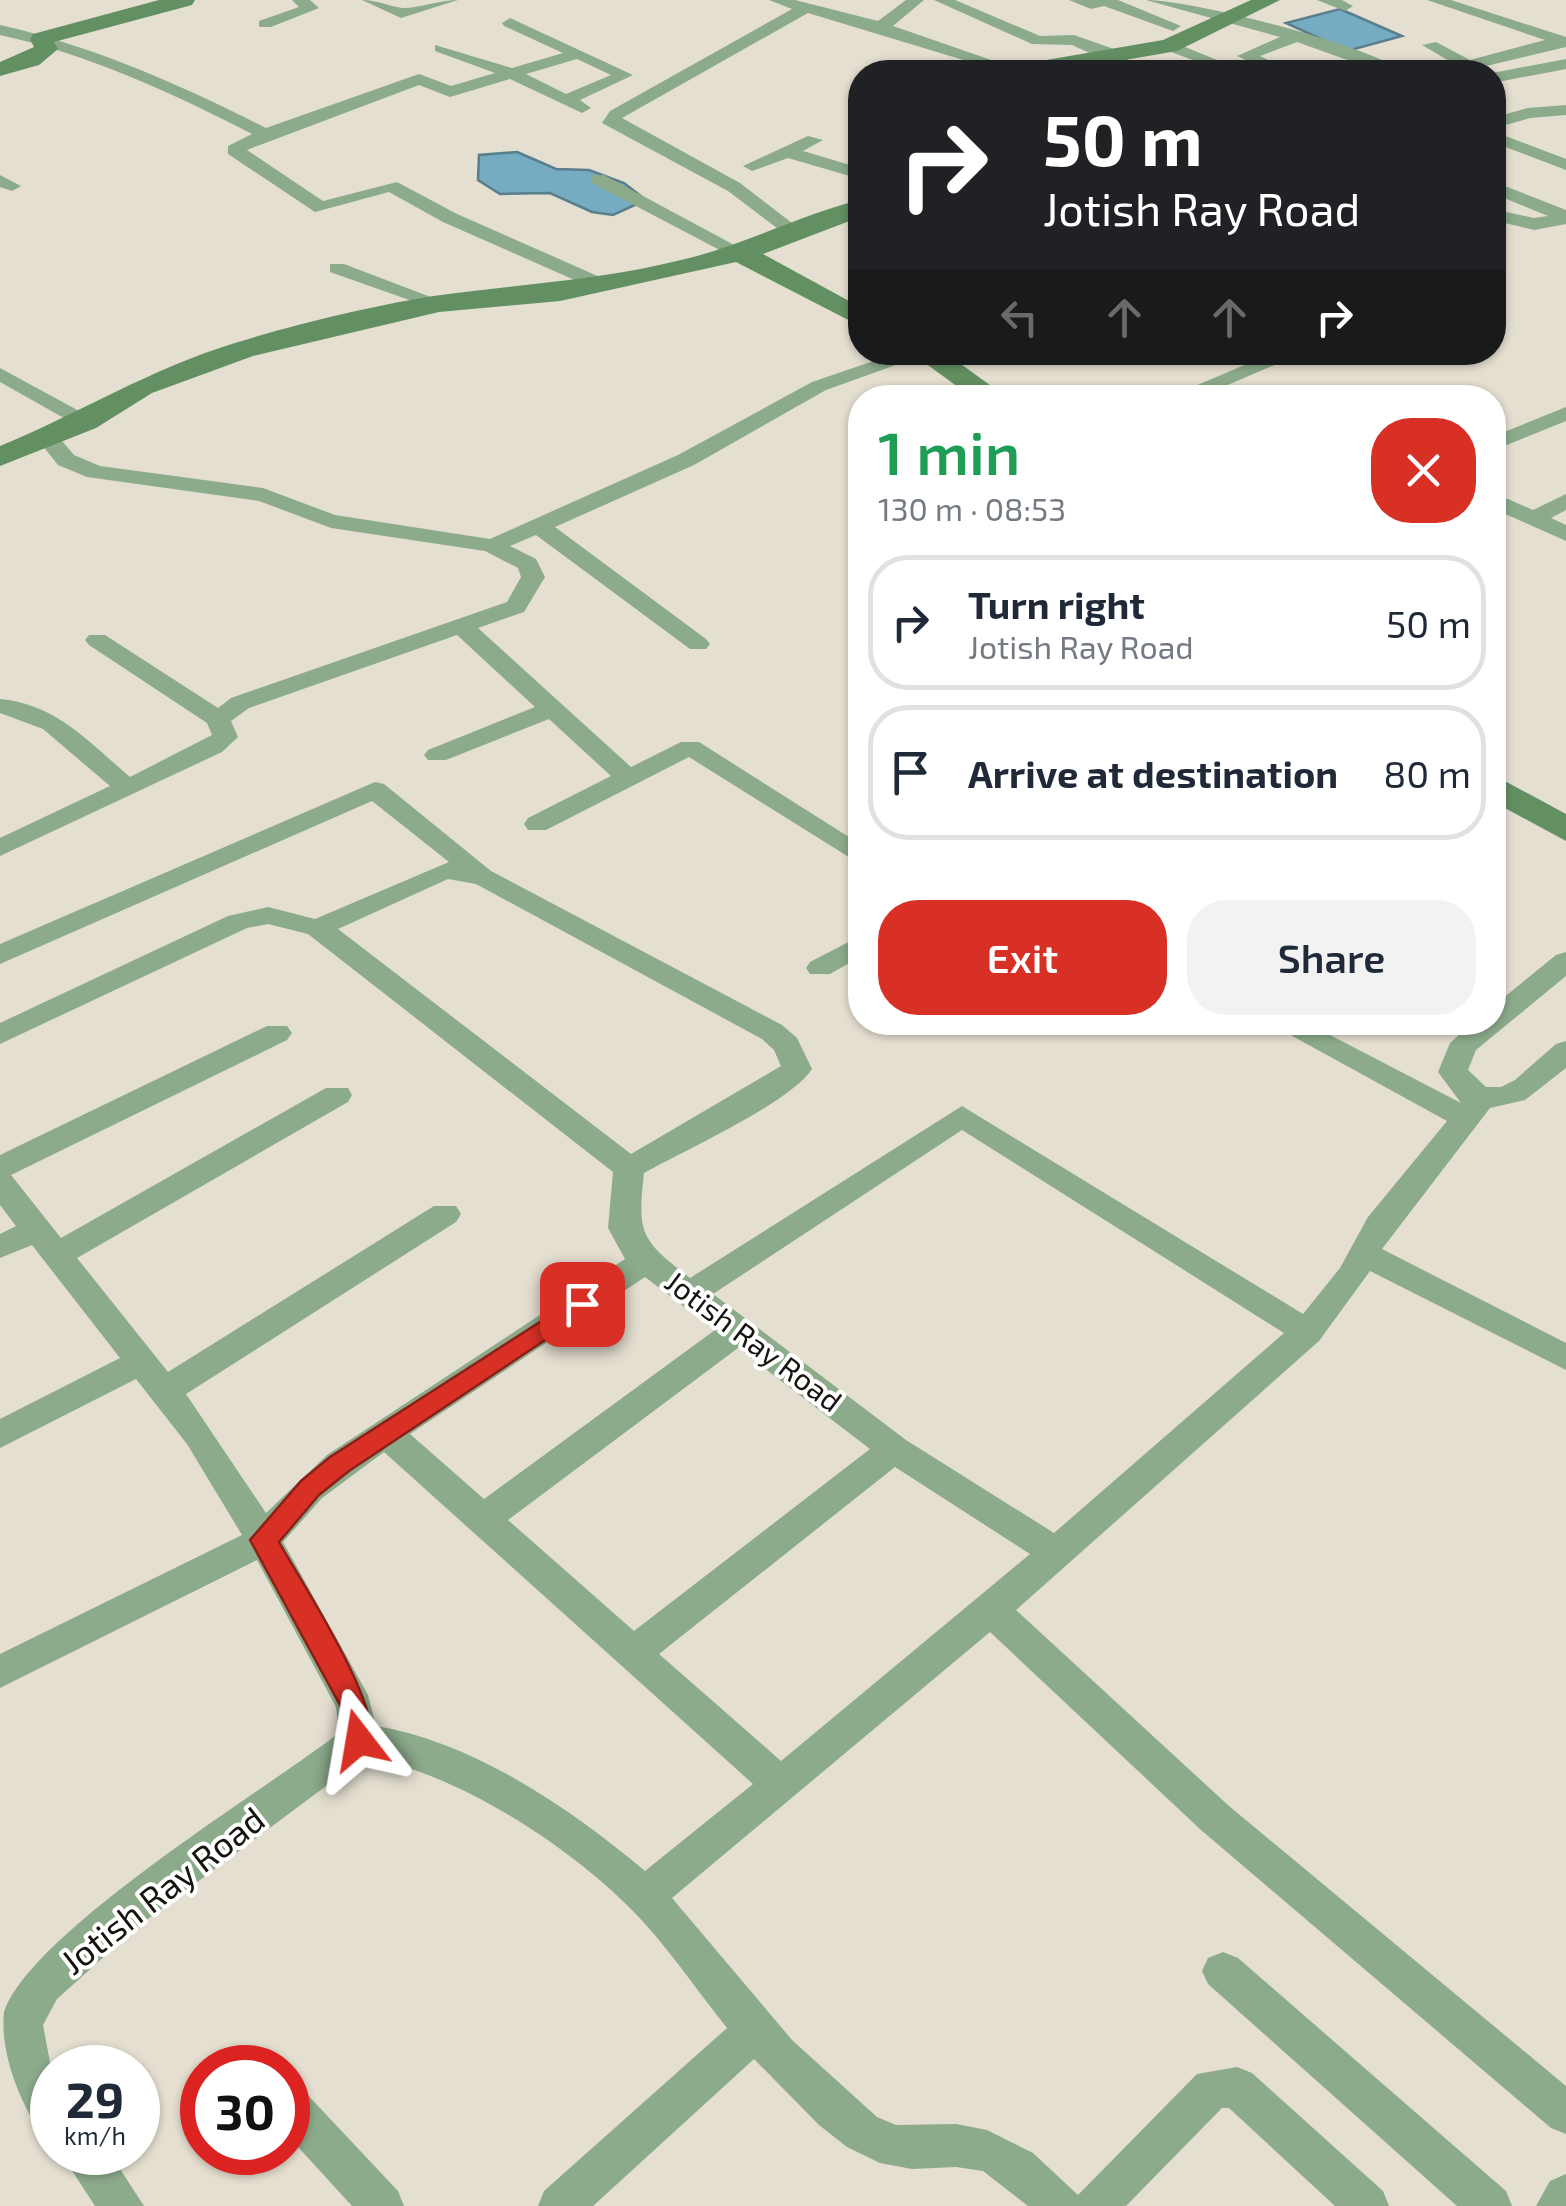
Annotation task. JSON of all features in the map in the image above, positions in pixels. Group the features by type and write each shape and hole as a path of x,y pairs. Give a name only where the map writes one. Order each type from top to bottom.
{"street":[{"path":"42,41 184,0"},
{"path":"265,24 311,8 300,0"},
{"path":"376,1 401,13 450,0"},
{"path":"776,0 817,6 982,60"},
{"path":"881,26 916,0"},
{"path":"942,0 1038,41 1074,40 1130,60 1199,35 1270,0"},
{"path":"1077,0 1091,4 1106,0 1199,35"},
{"path":"1154,0 1295,37 1361,60"},
{"path":"1325,0 1345,6"},
{"path":"1435,0 1564,42"},
{"path":"611,123 616,114 817,6"},
{"path":"510,23 625,74 566,100"},
{"path":"1070,24 1130,60"},
{"path":"0,30 184,92 265,134"},
{"path":"1255,60 1245,56 1295,37"},
{"path":"0,69 31,60 46,49 42,41"},
{"path":"1506,60 1564,42"},
{"path":"1169,46 1207,60"},
{"path":"1430,46 1456,60"},
{"path":"442,48 512,74 734,187 796,233"},
{"path":"580,52 450,92 419,79 265,134 234,150 321,208 391,186 450,218 602,285"},
{"path":"1506,80 1566,64"},
{"path":"1506,118 1566,110"},
{"path":"752,166 814,140"},
{"path":"1506,141 1566,165"},
{"path":"787,152 848,170"},
{"path":"598,179 848,312"},
{"path":"1523,186 1566,217"},
{"path":"0,457 49,440 142,387 244,349 438,304 560,293 602,285 740,253 848,213"},
{"path":"1506,217 1534,224 1566,217"},
{"path":"337,268 438,304"},
{"path":"492,546 686,460 819,386 883,365"},
{"path":"943,365 974,385"},
{"path":"1210,385 1262,365"},
{"path":"0,374 85,422"},
{"path":"1506,439 1566,412"},
{"path":"1538,425 1566,438"},
{"path":"49,440 66,460 95,472 238,490 354,526 492,546 528,564 534,577 516,608 240,703 218,719"},
{"path":"1534,518 1566,500"},
{"path":"1506,505 1566,534"},
{"path":"538,525 698,644"},
{"path":"462,627 541,694 550,710 626,776"},
{"path":"0,848 214,747 225,737 218,719 96,640"},
{"path":"0,706 16,705 49,722 126,787"},
{"path":"437,755 550,710"},
{"path":"537,824 690,747 848,841"},
{"path":"0,954 375,790 485,878 772,1032 794,1058 797,1069 776,1086 628,1168"},
{"path":"1506,793 1566,829"},
{"path":"318,928 438,873 464,872 485,878"},
{"path":"0,1034 238,922 268,915 318,928 628,1168"},
{"path":"820,968 848,952"},
{"path":"1506,1010 1566,961"},
{"path":"0,1168 277,1033"},
{"path":"1311,1035 1470,1106 1516,1095 1566,1051"},
{"path":"1470,1106 1453,1072 1452,1061 1456,1052 1476,1035"},
{"path":"0,1247 49,1241 336,1095"},
{"path":"645,1896 991,1610 1307,1332 1352,1275 1379,1225 1470,1106"},
{"path":"688,1294 962,1116 1307,1332"},
{"path":"628,1168 621,1225 627,1243 646,1261"},
{"path":"0,1184 166,1390 225,1472 355,1706 359,1740 384,1741 466,1776 578,1841 645,1896 820,2096 863,2133 900,2151 984,2149 1021,2169 1060,2206"},
{"path":"166,1390 445,1214"},
{"path":"1362,1254 1566,1358"},
{"name":"Jotish Ray Road","path":"264,1540 310,1488 646,1261 894,1449 1056,1553"},
{"path":"482,1520 736,1332"},
{"path":"0,1435 142,1362"},
{"path":"387,1434 779,1783"},
{"path":"632,1654 894,1449"},
{"path":"0,1672 264,1540"},
{"path":"991,1610 1215,1818 1566,2113"},
{"name":"Jotish Ray Road","path":"30,2064 12,2004 359,1740"},
{"path":"1223,1971 1490,2206"},
{"path":"560,2206 758,2028"},
{"path":"1095,2206 1212,2088 1236,2087 1367,2206"},
{"path":"310,2129 382,2206"},
{"path":"99,2175 122,2206"},
{"path":"1558,2206 1566,2196"}],"water":[{"path":"1340,9 1402,36 1347,51 1286,23"},
{"path":"517,152 556,169 589,170 624,183 646,200 613,215 592,212 550,193 500,194 478,180 479,155"}],"route":[{"path":"359,1740 355,1706 264,1540 310,1488 339,1464 582,1304"}]}
